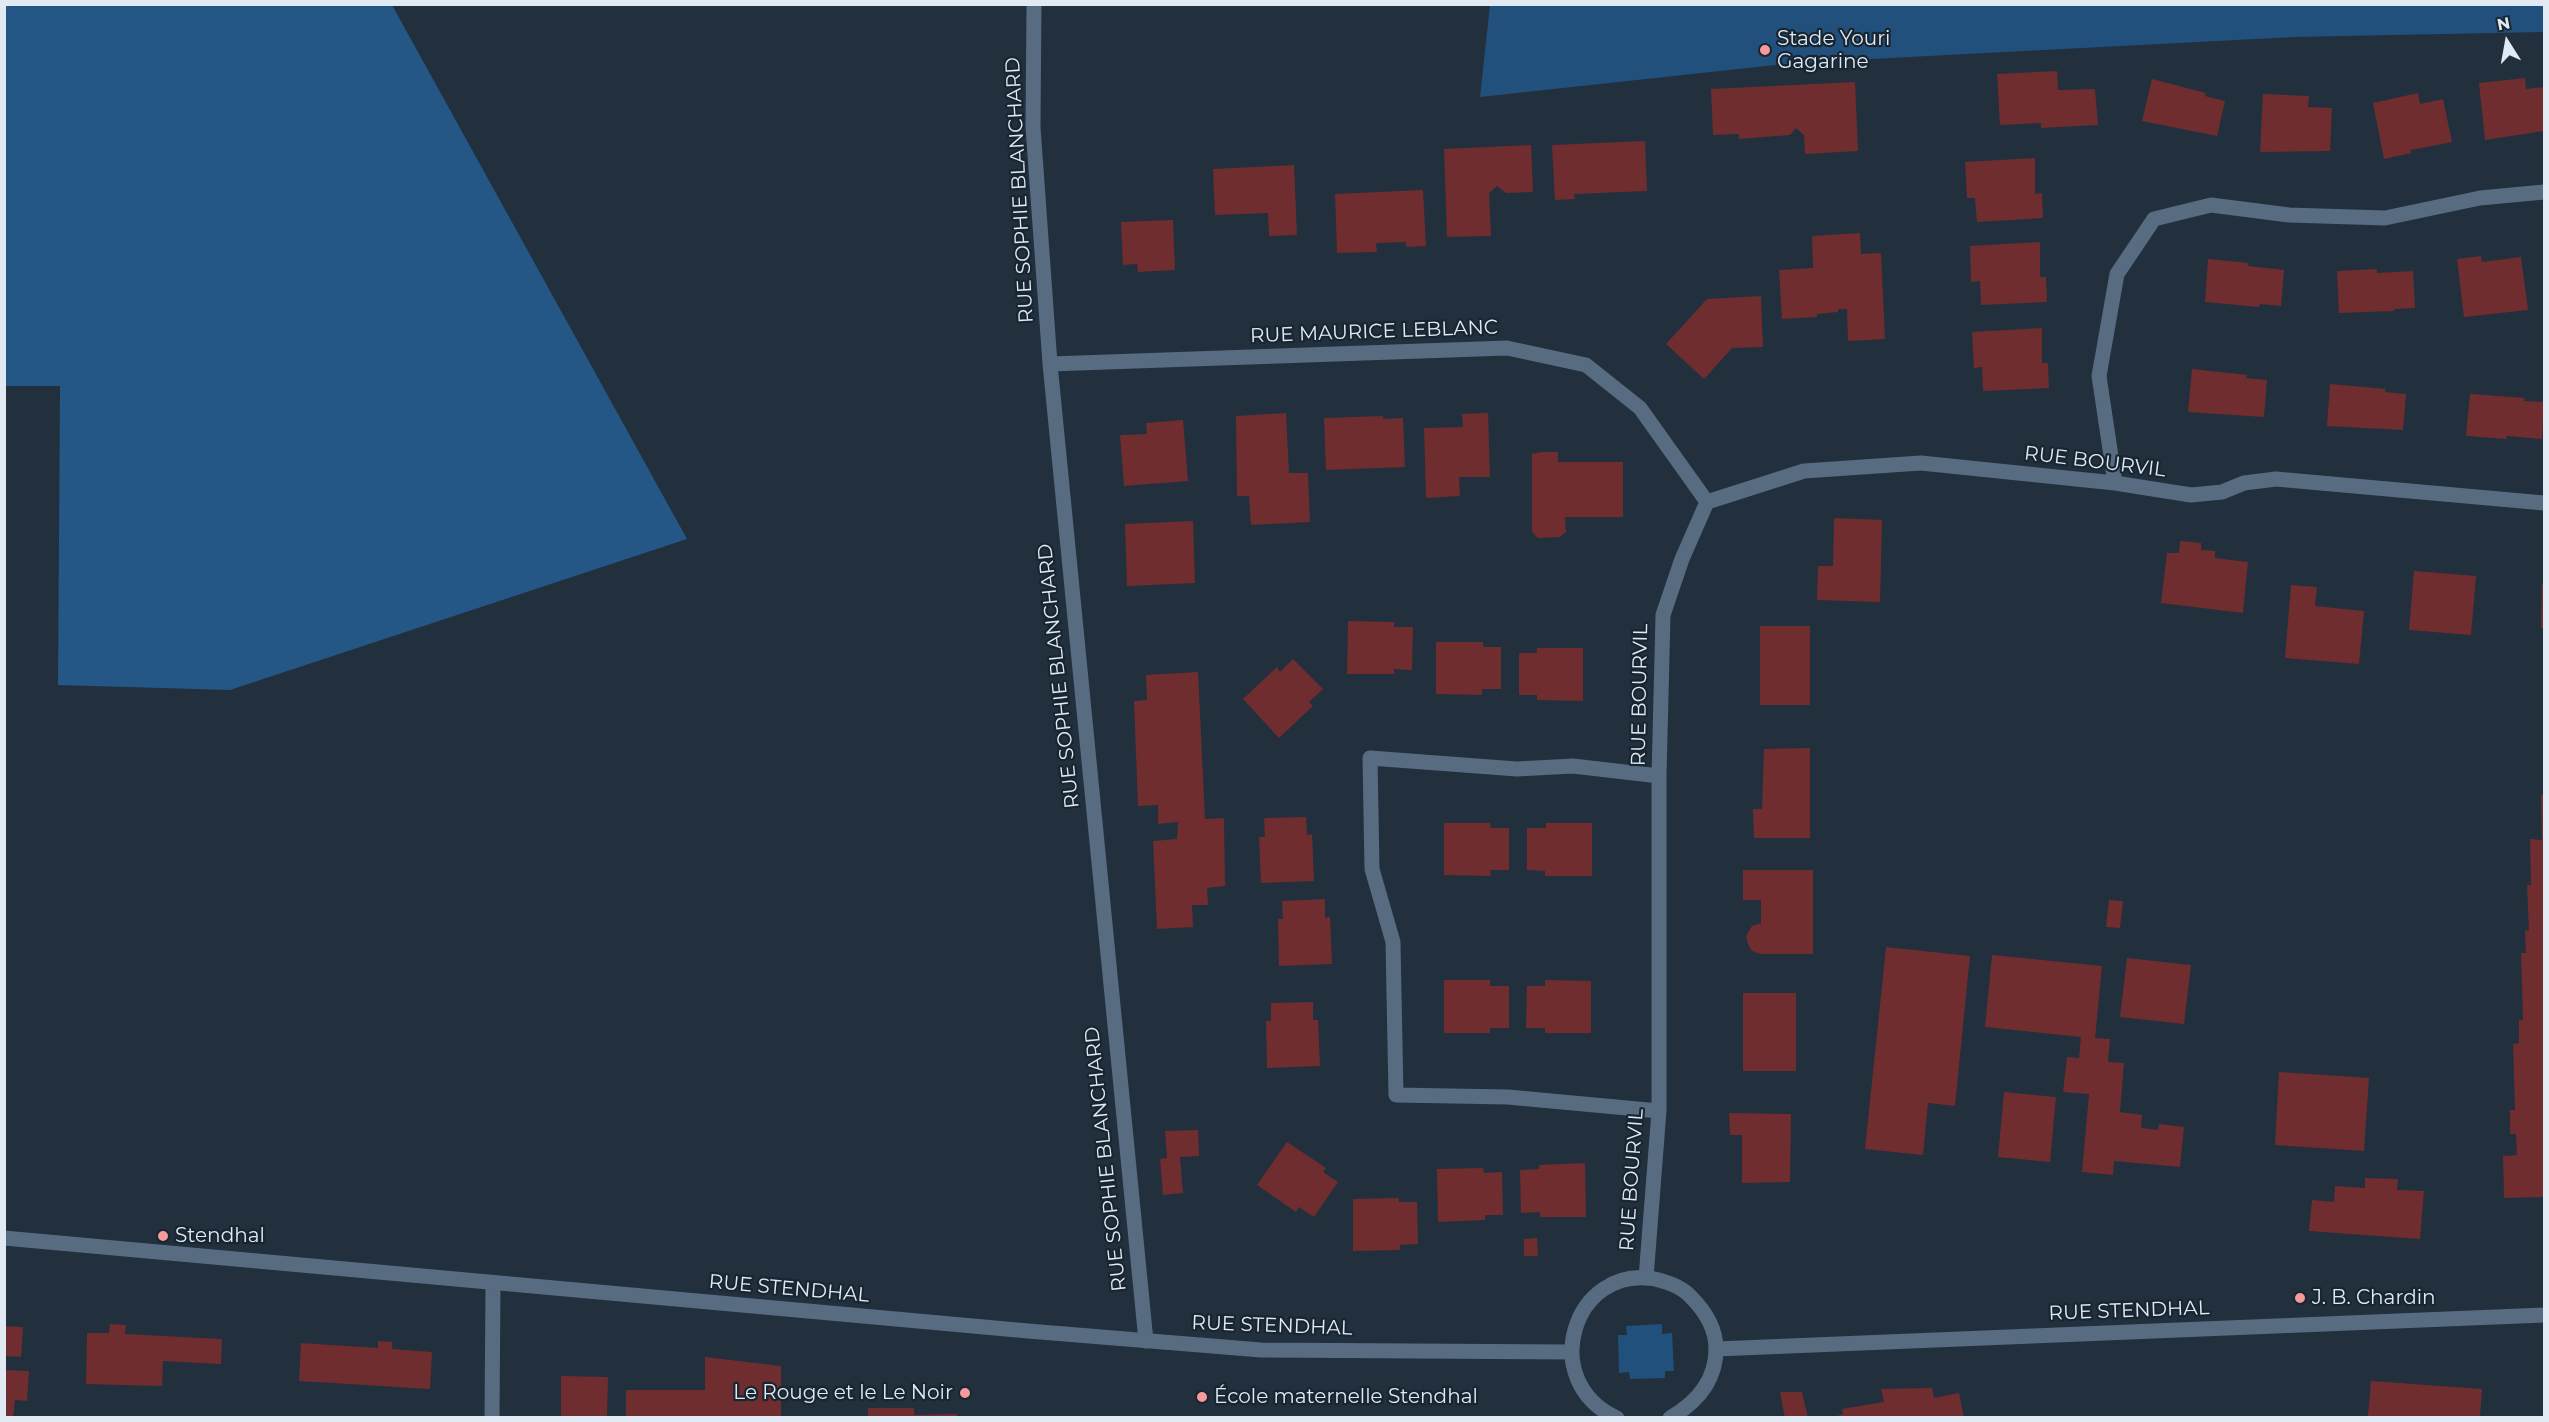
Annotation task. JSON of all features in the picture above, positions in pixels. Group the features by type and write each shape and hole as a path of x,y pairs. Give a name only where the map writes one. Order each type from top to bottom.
{"street":[{"name":"RUE SOPHIE BLANCHARD","path":"1034,4 1033,127 1050,364 1146,1341"},
{"path":"2115,483 2099,376 2117,274 2154,219 2211,205 2289,215 2385,218 2480,198 2544,192"},
{"name":"RUE MAURICE LEBLANC","path":"1050,364 1507,348 1586,365 1640,408 1707,502"},
{"name":"RUE BOURVIL","path":"1647,1278 1659,1111 1659,776 1663,615 1682,559 1707,502 1804,471 1921,463 2115,483 2191,495 2222,492 2244,483 2276,479 2544,503"},
{"path":"1659,776 1573,766 1517,769 1370,758 1372,869 1393,942 1396,1095 1508,1096 1659,1111"},
{"name":"RUE STENDHAL","path":"4,1238 1261,1350 1570,1352"},
{"path":"1616,1417 1597,1407 1584,1391 1574,1373 1570,1352 1574,1329 1585,1308 1602,1291 1623,1281 1647,1278 1668,1282 1687,1292 1702,1308 1712,1327 1716,1349 1713,1371 1703,1391 1688,1408 1670,1418"},
{"path":"492,1418 493,1283"},
{"name":"RUE STENDHAL","path":"1716,1349 2544,1315"}],"shaded area":[{"name":"Stade Youri Gagarine","path":"2544,4 2544,32 2294,37 1794,63 1480,97 1490,5"},
{"path":"5,5 392,5 687,539 230,690 58,685 60,386 5,386"},
{"path":"1662,1324 1662,1334 1672,1333 1674,1371 1665,1371 1665,1378 1630,1379 1629,1372 1619,1373 1618,1335 1627,1335 1626,1326"}],"building":[{"path":"2057,71 2058,90 2095,89 2098,125 2041,128 2041,123 2000,125 1997,74"},
{"path":"2525,78 2526,89 2544,87 2544,131 2485,140 2479,83"},
{"path":"2152,79 2206,93 2205,96 2225,101 2217,136 2142,121"},
{"path":"1855,82 1858,151 1805,154 1804,135 1796,128 1790,135 1739,139 1739,134 1713,135 1711,89"},
{"path":"2418,93 2420,104 2443,99 2452,142 2411,150 2411,153 2384,159 2373,103"},
{"path":"2263,94 2309,96 2308,107 2332,108 2330,151 2260,152"},
{"path":"1645,141 1647,191 1574,194 1575,199 1555,200 1552,145"},
{"path":"1531,145 1533,192 1506,193 1497,186 1489,193 1491,236 1447,237 1444,149"},
{"path":"2035,158 2035,194 2042,193 2043,218 1977,222 1975,198 1967,198 1965,162"},
{"path":"1294,165 1297,235 1269,236 1268,213 1215,215 1213,169"},
{"path":"1423,190 1426,246 1406,247 1406,242 1376,243 1377,252 1337,253 1335,194"},
{"path":"1173,220 1175,270 1138,272 1137,264 1123,265 1121,222"},
{"path":"1860,233 1861,254 1881,253 1885,339 1848,341 1847,309 1817,314 1817,317 1782,319 1779,270 1813,268 1812,236"},
{"path":"2040,242 2040,277 2046,277 2047,302 1981,305 1980,281 1971,282 1970,246"},
{"path":"2481,256 2482,262 2521,257 2528,310 2464,317 2457,259"},
{"path":"2208,259 2284,270 2281,306 2260,304 2259,307 2205,302"},
{"path":"2377,269 2377,273 2413,271 2415,308 2339,313 2337,271"},
{"path":"1761,296 1763,347 1732,348 1704,379 1666,344 1707,299"},
{"path":"2042,328 2042,363 2048,363 2049,388 1983,391 1982,367 1974,368 1972,332"},
{"path":"2192,369 2247,375 2246,378 2267,380 2264,417 2188,412"},
{"path":"2330,384 2386,389 2385,392 2406,394 2403,430 2327,426"},
{"path":"2470,394 2525,398 2524,401 2544,402 2542,439 2466,436"},
{"path":"1286,413 1289,473 1308,473 1310,522 1251,525 1249,496 1237,496 1236,416"},
{"path":"1488,413 1490,477 1459,477 1460,496 1426,498 1424,428 1463,427 1462,414"},
{"path":"1383,416 1383,419 1403,418 1405,467 1326,470 1324,418"},
{"path":"1183,420 1188,481 1124,486 1120,435 1147,434 1146,423"},
{"path":"1558,452 1558,462 1623,462 1623,517 1565,517 1566,532 1560,537 1538,538 1532,532 1532,454"},
{"path":"1834,518 1882,520 1880,602 1817,600 1818,566 1833,566"},
{"path":"1193,521 1195,583 1127,586 1125,524"},
{"path":"2180,541 2201,543 2201,550 2215,551 2215,558 2248,562 2243,613 2161,603 2167,553 2179,553"},
{"path":"2414,571 2476,576 2471,635 2409,630"},
{"path":"2542,584 2544,584 2544,628 2541,628"},
{"path":"2291,585 2317,587 2315,606 2364,611 2359,664 2285,658"},
{"path":"1348,621 1394,622 1394,627 1413,627 1412,670 1394,669 1394,674 1347,674"},
{"path":"1760,626 1810,626 1810,705 1760,705"},
{"path":"1436,642 1483,642 1483,647 1501,647 1501,689 1482,689 1482,695 1436,694"},
{"path":"1537,648 1583,648 1583,701 1537,700 1537,695 1519,695 1519,653 1537,653"},
{"path":"1293,659 1323,689 1309,702 1313,706 1279,738 1243,699 1277,667 1280,672"},
{"path":"1198,672 1205,819 1224,818 1225,886 1207,888 1208,905 1192,905 1193,927 1157,929 1153,841 1177,839 1178,822 1158,824 1158,805 1138,806 1134,701 1147,700 1146,675"},
{"path":"1810,748 1810,838 1754,838 1753,809 1762,809 1764,749"},
{"path":"2541,795 2544,795 2544,1197 2504,1198 2503,1156 2517,1155 2516,1134 2510,1134 2510,1110 2515,1110 2513,1044 2519,1043 2519,1020 2523,1020 2521,953 2526,953 2525,930 2529,931 2527,885 2531,885 2530,839 2542,840"},
{"path":"1306,817 1307,835 1312,834 1314,881 1261,883 1259,837 1265,837 1264,818"},
{"path":"1444,823 1490,823 1491,828 1509,828 1509,870 1490,870 1491,876 1444,875"},
{"path":"1546,823 1592,823 1592,876 1545,876 1545,871 1527,870 1527,828 1546,828"},
{"path":"1743,870 1813,870 1813,954 1761,954 1752,951 1746,936 1752,926 1761,923 1761,900 1743,900"},
{"path":"1325,899 1325,918 1330,917 1332,964 1279,966 1278,919 1283,919 1282,901"},
{"path":"2109,900 2123,901 2120,928 2106,927"},
{"path":"1886,947 1970,956 1955,1106 1928,1103 1923,1155 1865,1149"},
{"path":"1992,955 2102,966 2095,1038 2110,1039 2108,1062 2124,1063 2120,1112 2142,1115 2141,1128 2158,1130 2159,1124 2184,1127 2180,1167 2114,1161 2113,1175 2082,1172 2089,1094 2063,1092 2067,1057 2079,1058 2081,1037 1985,1027"},
{"path":"2127,958 2191,965 2184,1024 2120,1017"},
{"path":"1444,980 1490,980 1490,986 1509,986 1509,1028 1490,1028 1490,1033 1444,1033"},
{"path":"1545,980 1591,981 1591,1033 1545,1033 1545,1028 1526,1028 1527,986 1545,986"},
{"path":"1743,993 1796,993 1796,1071 1743,1071"},
{"path":"1313,1002 1313,1020 1318,1020 1320,1066 1267,1068 1266,1021 1271,1021 1271,1003"},
{"path":"2279,1072 2369,1078 2364,1151 2275,1145"},
{"path":"2004,1092 2056,1097 2050,1162 1998,1157"},
{"path":"1729,1113 1791,1114 1790,1182 1742,1183 1742,1135 1730,1135"},
{"path":"1198,1130 1199,1156 1180,1157 1183,1193 1163,1195 1160,1159 1167,1158 1165,1131"},
{"path":"1287,1142 1326,1168 1323,1172 1338,1182 1314,1217 1299,1207 1296,1212 1257,1185"},
{"path":"1585,1163 1586,1217 1540,1217 1540,1212 1521,1213 1520,1170 1539,1169 1539,1165"},
{"path":"1483,1168 1484,1173 1502,1172 1503,1215 1485,1215 1485,1220 1438,1222 1437,1169"},
{"path":"2365,1178 2398,1179 2397,1190 2424,1191 2420,1239 2309,1231 2312,1200 2334,1202 2335,1186 2365,1188"},
{"path":"1399,1198 1399,1202 1417,1202 1418,1244 1400,1245 1400,1250 1353,1251 1353,1199"},
{"path":"1537,1238 1538,1256 1524,1256 1524,1239"},
{"path":"110,1324 126,1325 125,1334 222,1339 221,1364 163,1361 162,1386 86,1384 87,1333 109,1333"},
{"path":"4,1326 23,1327 21,1357 4,1356"},
{"path":"378,1341 392,1342 392,1349 432,1352 430,1389 299,1381 301,1343 378,1348"},
{"path":"705,1357 781,1366 781,1418 626,1418 626,1390 705,1390"},
{"path":"4,1370 29,1371 27,1401 15,1400 13,1418 4,1418"},
{"path":"561,1376 608,1377 607,1418 561,1418"},
{"path":"2371,1381 2482,1389 2480,1418 2368,1416"},
{"path":"1932,1388 1934,1398 1959,1393 1964,1418 1831,1418 1843,1414 1842,1409 1884,1402 1881,1389"},
{"path":"1780,1392 1802,1392 1808,1418 1785,1418"},
{"path":"868,1408 914,1408 914,1415 957,1414 957,1418 868,1418"}],"place":[{"name":"Stade Youri Gagarine","path":"1765,50"},
{"name":"Stendhal","path":"163,1236"},
{"name":"J. B. Chardin","path":"2300,1298"},
{"name":"Le Rouge et le Le Noir","path":"965,1393"},
{"name":"École maternelle Stendhal","path":"1202,1397"}]}
